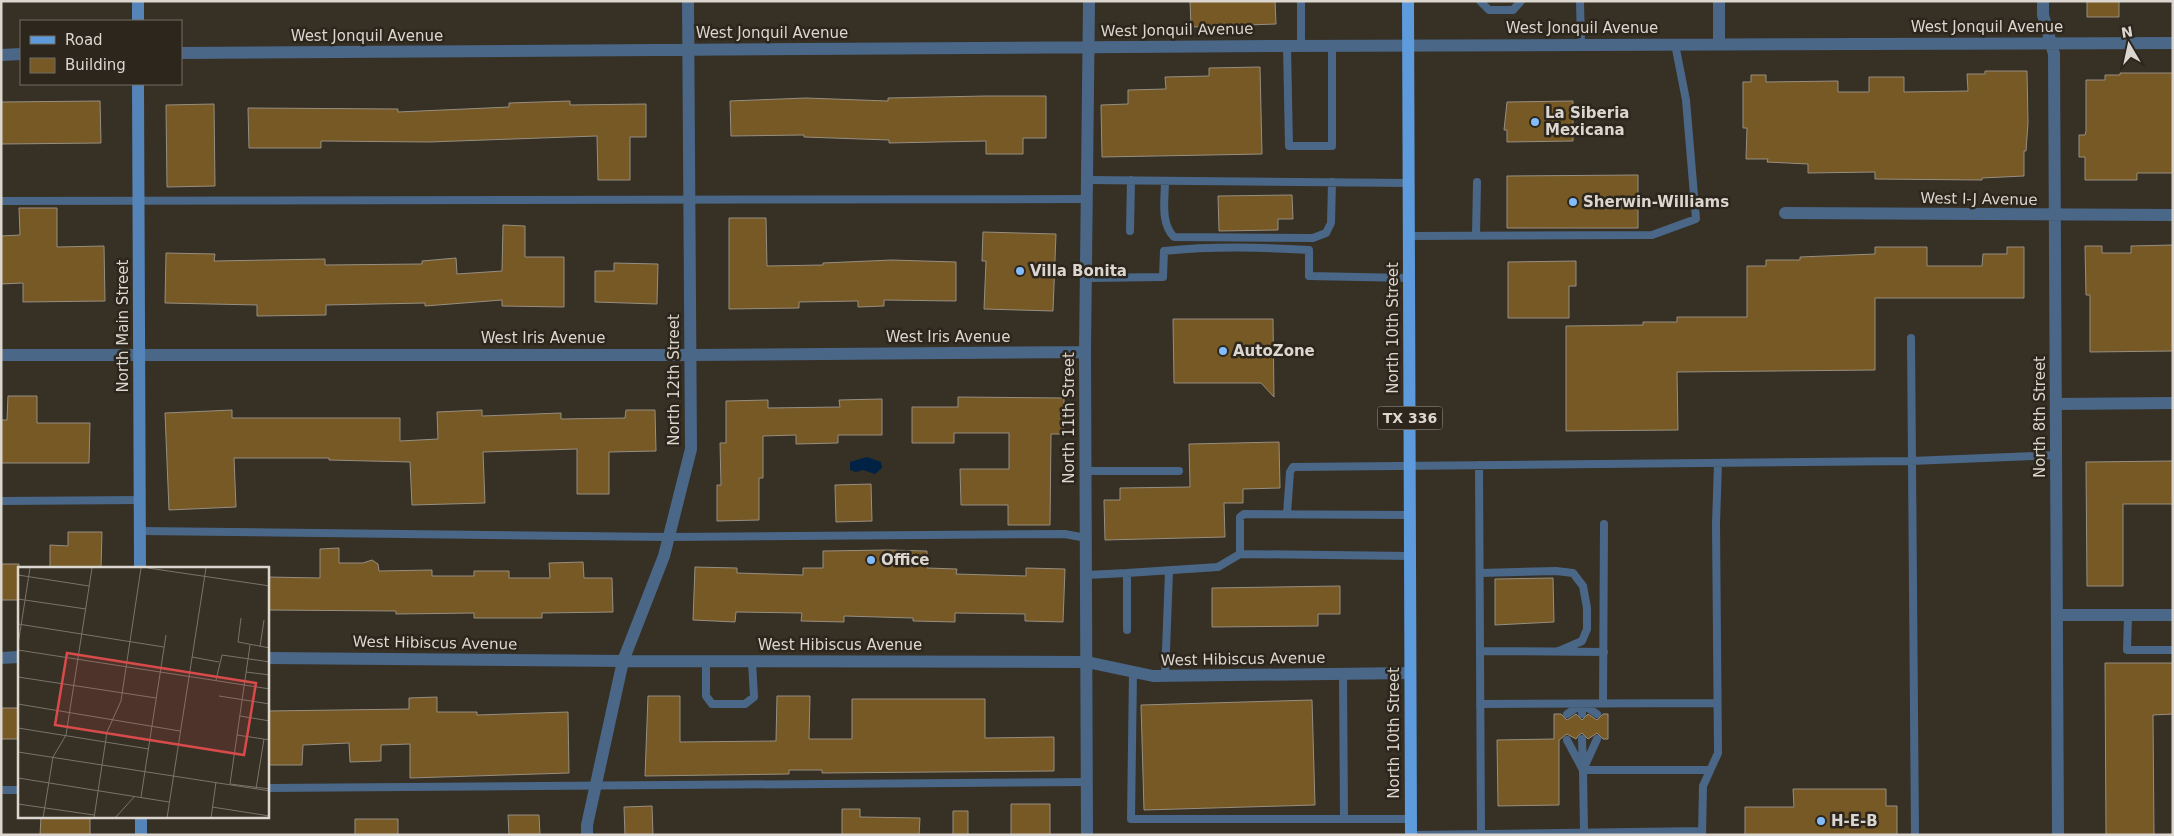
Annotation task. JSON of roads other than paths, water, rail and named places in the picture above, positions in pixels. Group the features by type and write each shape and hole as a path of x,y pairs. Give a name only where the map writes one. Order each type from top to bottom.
{"main road":[{"name":"North 10th Street","path":"1408,1 1411,835"}],"street":[{"path":"138,1 138,20"},
{"name":"North 12th Street","path":"587,835 623,661 664,556 691,449 688,1"},
{"name":"North 11th Street","path":"1087,835 1085,352 1088,1"},
{"path":"1719,1 1719,44"},
{"name":"North 8th Street","path":"2043,1 2043,15 2052,43 2055,216 2058,835"},
{"name":"West Jonquil Avenue","path":"182,53 1408,45 2173,43"},
{"path":"1,54 20,54"},
{"name":"North Main Street","path":"138,85 140,567"},
{"name":"West I-J Avenue","path":"1785,213 2055,216 2173,215"},
{"name":"West Iris Avenue","path":"1,355 691,355 1085,352"},
{"path":"2056,404 2173,403"},
{"path":"2057,616 2173,616"},
{"path":"1,658 18,658"},
{"name":"West Hibiscus Avenue","path":"269,658 706,662 1087,662 1133,672 1165,676 1410,673"},
{"path":"141,818 141,835"}],"lane":[{"path":"1301,1 1301,46"},
{"path":"1480,1 1489,10 1513,10 1521,1"},
{"path":"1580,1 1580,45"},
{"path":"1409,236 1652,235 1696,219 1686,100 1675,44"},
{"path":"1286,46 1288,146 1332,146 1332,46"},
{"path":"1087,180 1409,183"},
{"path":"1130,231 1131,180"},
{"path":"1165,181 1165,219 1168,230 1174,236 1313,238 1326,233 1331,223 1332,182"},
{"path":"1476,235 1477,182"},
{"path":"1,201 1087,199"},
{"path":"1086,278 1164,277 1164,251 1192,248 1263,247 1309,250 1309,276 1409,278"},
{"path":"1911,338 1915,835"},
{"path":"1287,514 1290,472 1294,467 1911,461 2056,455"},
{"path":"1411,835 1584,832 1702,833 1703,786 1718,753 1718,463"},
{"path":"1479,465 1481,834"},
{"path":"1086,471 1179,471"},
{"path":"1,501 140,500"},
{"path":"1240,554 1240,517 1244,514 1410,515"},
{"path":"1603,703 1604,524"},
{"path":"140,531 669,537 1065,534 1086,538"},
{"path":"1086,575 1218,567 1240,554 1410,556"},
{"path":"1165,676 1169,570"},
{"path":"1480,574 1556,571 1573,573 1583,586 1587,608 1587,629 1582,640 1560,651"},
{"path":"1127,573 1127,630"},
{"path":"2128,616 2127,650 2173,650"},
{"path":"1480,651 1604,652"},
{"path":"706,662 706,696 712,704 745,704 754,698 752,662"},
{"path":"1133,672 1131,818 1411,819"},
{"path":"1343,674 1344,819"},
{"path":"1480,704 1717,703"},
{"path":"1582,704 1582,714"},
{"path":"1582,704 1596,714"},
{"path":"1567,714 1582,704"},
{"path":"1582,739 1584,832"},
{"path":"1583,770 1597,739"},
{"path":"1567,740 1583,770"},
{"path":"1583,770 1710,770"},
{"path":"269,788 1087,782"},
{"path":"1,790 18,790"}],"water":[{"path":"867,457 881,462 882,468 875,474 863,470 856,472 850,470 850,462"}],"place":[{"name":"La Siberia Mexicana","path":"1535,122"},
{"name":"Sherwin-Williams","path":"1573,202"},
{"name":"Villa Bonita","path":"1020,271"},
{"name":"AutoZone","path":"1223,351"},
{"name":"Office","path":"871,560"},
{"name":"H-E-B","path":"1821,821"}]}
